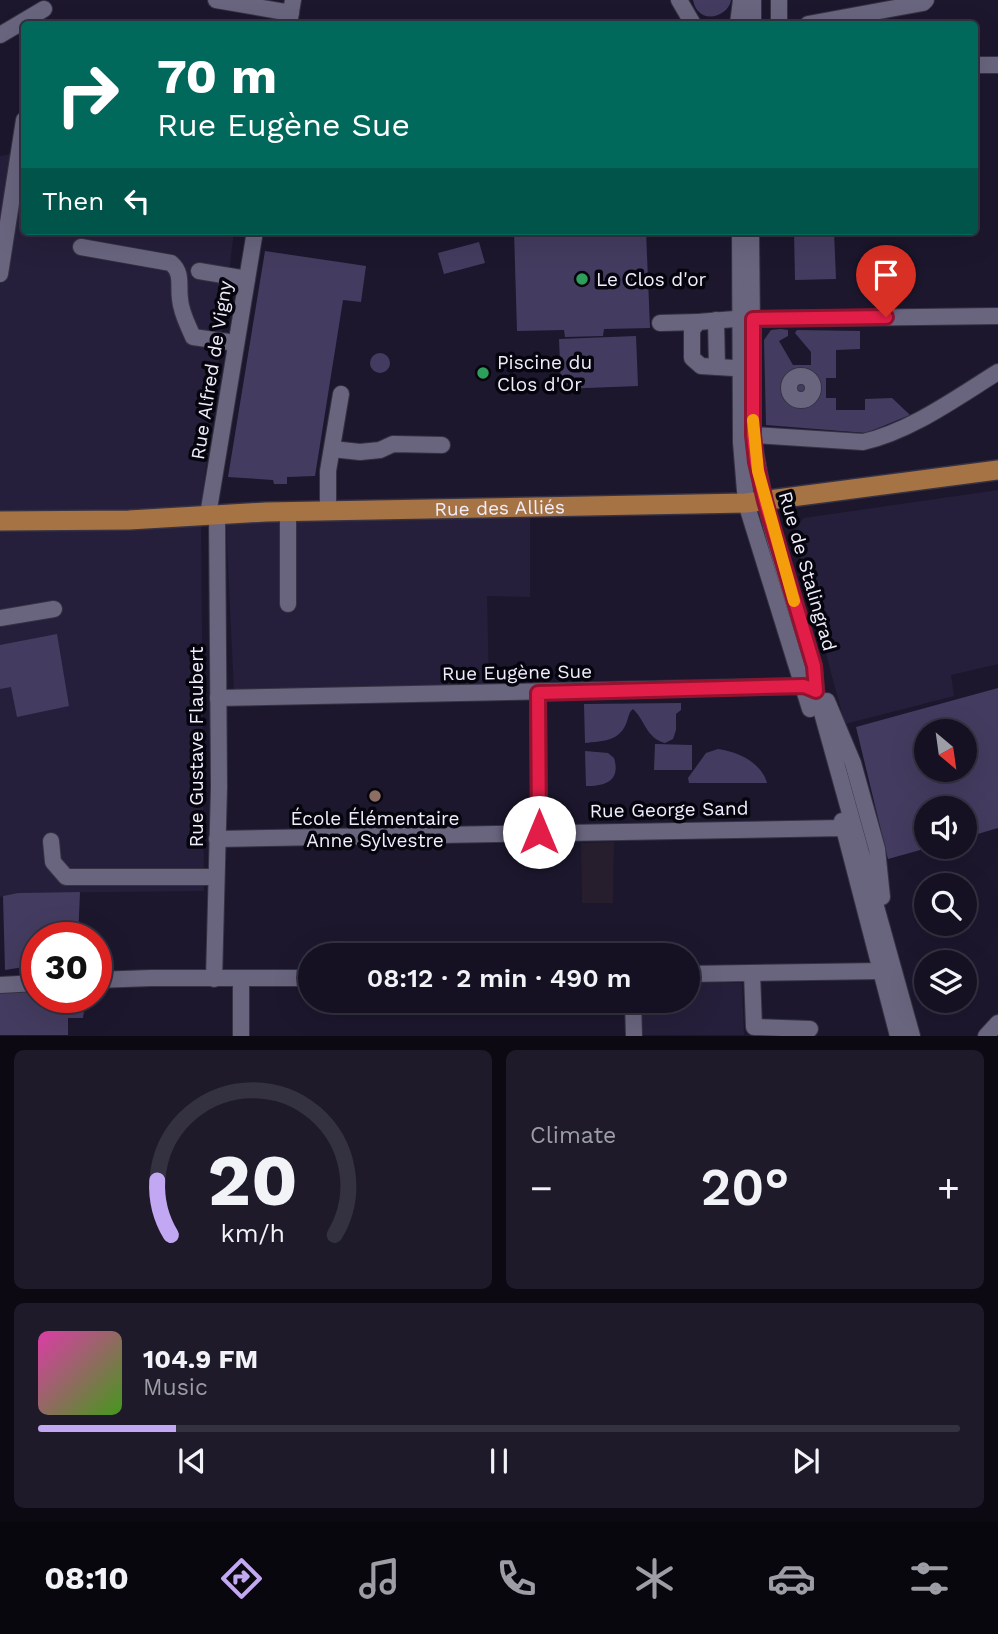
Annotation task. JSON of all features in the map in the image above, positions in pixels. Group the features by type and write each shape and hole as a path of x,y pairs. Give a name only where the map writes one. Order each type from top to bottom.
{"main road":[{"name":"Rue des Alliés","path":"0,521 129,520 328,510 756,502 998,470"}],"street":[{"path":"216,0 291,12"},
{"path":"678,0 691,21"},
{"path":"738,21 741,0"},
{"path":"753,0 753,21"},
{"path":"779,0 779,21"},
{"path":"818,21 859,8 923,3 926,0"},
{"path":"25,21 43,11"},
{"path":"0,35 21,23"},
{"path":"978,65 998,65"},
{"path":"0,274 21,150"},
{"name":"Rue Alfred de Vigny","path":"213,515 236,343 254,235"},
{"name":"Rue de Stalingrad","path":"740,235 749,318"},
{"name":"Rue de Stalingrad","path":"751,235 747,369 741,442 756,502 810,689 860,848 912,1035"},
{"path":"80,247 171,263 177,268 181,281 179,298 193,337 236,343"},
{"path":"199,271 247,279"},
{"path":"660,323 749,318 998,316"},
{"path":"716,320 717,367"},
{"path":"698,322 691,330 692,358 701,366 747,369"},
{"name":"Rue de Stalingrad","path":"747,369 756,502 814,666 810,689 843,828 898,1035"},
{"path":"753,435 863,442 881,438 935,410 998,372"},
{"path":"328,510 328,471 341,394"},
{"path":"332,449 360,452 380,450 393,444 442,445"},
{"path":"288,512 288,604"},
{"name":"Rue Gustave Flaubert","path":"213,515 218,698 214,979"},
{"path":"0,618 54,609"},
{"path":"814,666 853,763 877,849 886,943"},
{"name":"Rue Eugène Sue","path":"218,698 810,689"},
{"path":"538,693 539,832"},
{"path":"843,828 860,848"},
{"name":"Rue George Sand","path":"217,839 843,828"},
{"path":"51,841 53,862 66,877 216,877"},
{"path":"700,974 882,971"},
{"path":"752,973 754,1027 810,1029"},
{"path":"112,980 298,978"},
{"path":"241,979 241,1035"},
{"path":"0,985 21,984"},
{"path":"633,1013 634,1035"},
{"path":"986,1035 998,1023"}],"shaded area":[{"path":"693,0 731,0 722,13 707,16 698,11"},
{"path":"21,152 21,235 234,235 201,509 204,891 18,893 0,897 0,156"},
{"name":"Le Clos d'or","path":"514,235 646,235 650,328 604,329 603,336 565,337 564,330 517,331"},
{"path":"794,235 834,235 836,279 795,280"},
{"path":"479,242 485,263 444,274 438,253"},
{"path":"265,251 366,266 361,302 343,300 315,476 287,477 287,484 274,484 273,480 228,477"},
{"path":"771,330 788,330 788,336 779,341 793,365 811,365 811,352 795,333 797,330 860,331 860,349 836,350 836,378 826,378 826,398 836,398 836,410 865,410 865,399 892,398 910,415 866,433 766,425 764,340"},
{"path":"636,336 638,386 561,389 559,339"},
{"path":"380,353 387,356 390,363 387,370 380,373 373,370 370,363 373,356"},
{"path":"998,490 998,664 951,675 954,696 845,724 793,532 804,518"},
{"path":"530,512 530,597 487,596 489,686 234,691 226,523"},
{"path":"57,634 69,706 17,717 11,687 0,689 0,645"},
{"path":"998,688 998,828 977,834 977,796 914,796 914,852 888,859 856,727"},
{"path":"681,703 681,710 676,714 673,739 665,743 650,733 633,709 619,734 609,740 585,743 584,704"},
{"path":"655,744 692,745 692,770 654,770"},
{"path":"718,749 748,759 760,769 767,783 689,783 688,778 706,753"},
{"path":"585,751 608,753 614,758 615,772 610,781 586,786"},
{"path":"614,842 613,903 582,903 581,843"},
{"path":"80,892 79,922 21,922 21,968 5,970 3,896 18,893"},
{"path":"700,982 742,983 744,1035 627,1035 626,1013 700,1013"},
{"path":"21,990 21,1013 84,1013 83,1018 68,1018 68,1035 0,1035 0,991"}],"slow traffic":[{"path":"753,420 758,471 794,601"}],"place":[{"name":"Le Clos d'or","path":"582,279"},
{"name":"Piscine du Clos d'Or","path":"483,373"},
{"name":"École Élémentaire Anne Sylvestre","path":"375,796"}],"route":[{"path":"539,832 538,693 804,686 816,691 814,666 756,462 753,435 753,319 886,317"}]}
